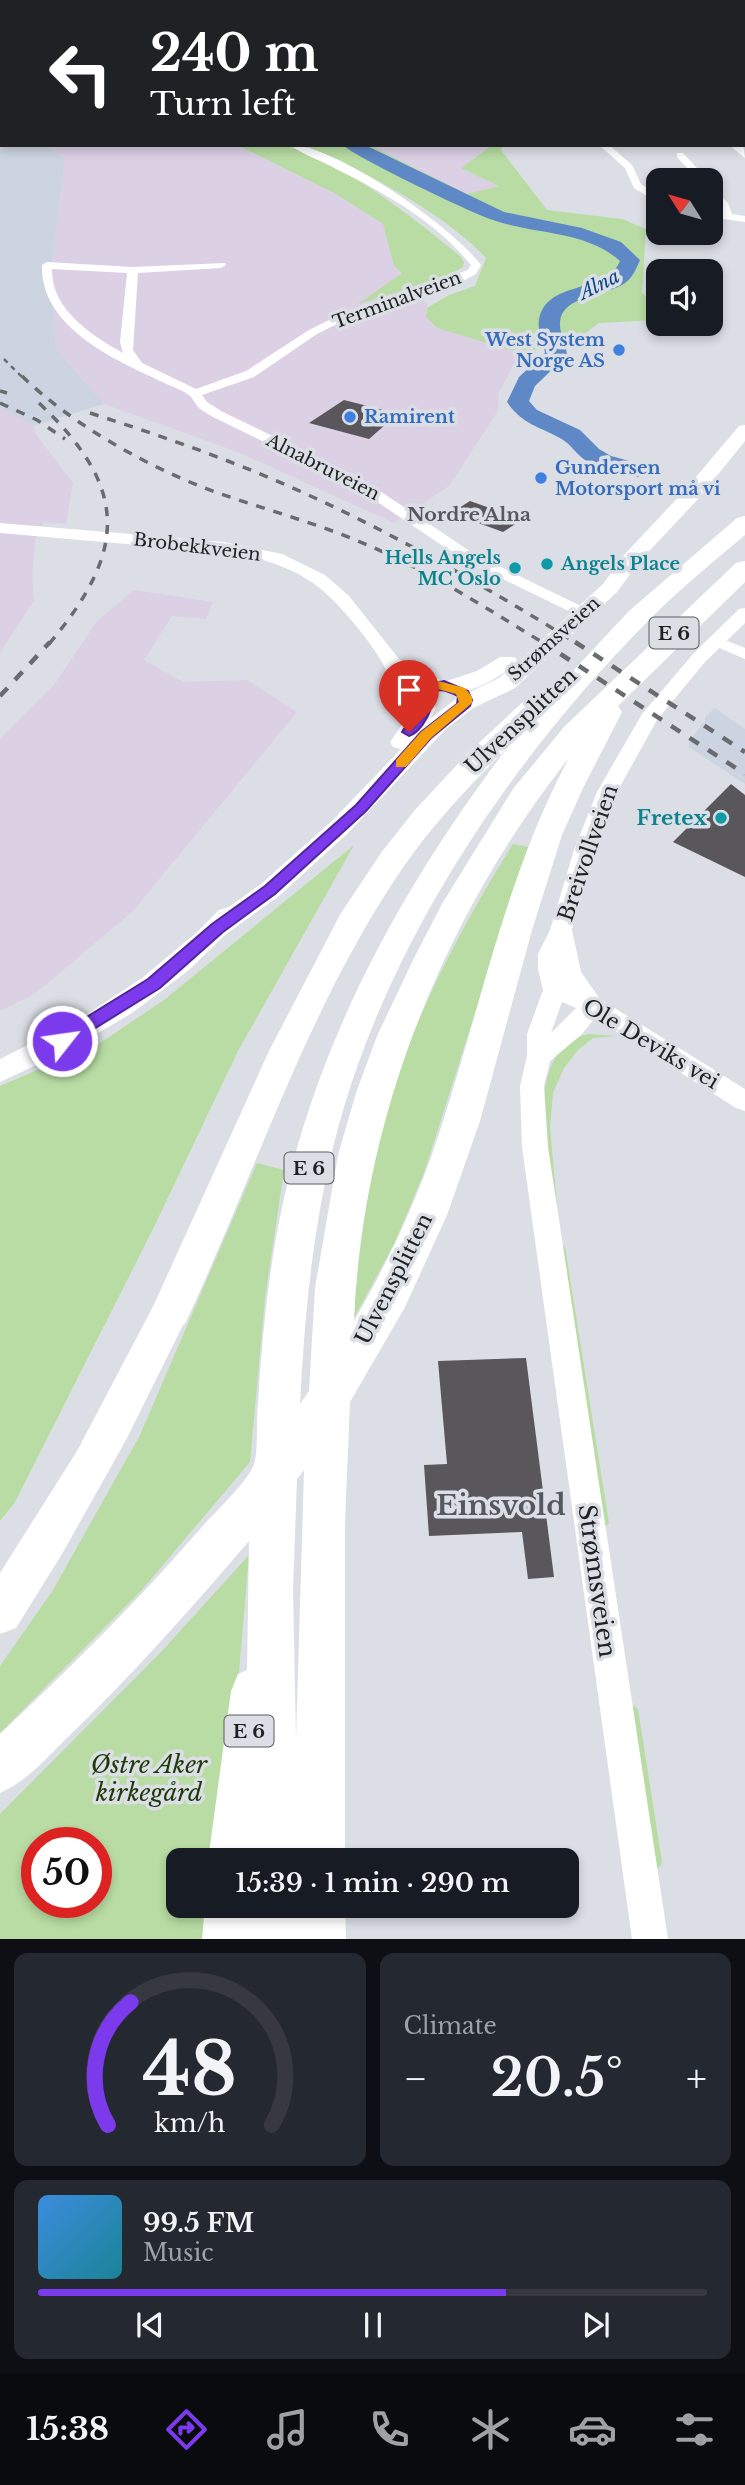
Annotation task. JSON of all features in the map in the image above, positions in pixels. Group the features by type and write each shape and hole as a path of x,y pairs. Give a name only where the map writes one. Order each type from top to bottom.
{"highway":[{"name":"E 6","path":"270,1848 270,1602 277,1418 289,1284 306,1182 323,1116 345,1054 396,945 461,836 501,778 551,713 638,617 745,523"},
{"name":"E 6","path":"319,1848 323,1524 327,1399 335,1288 357,1155 374,1093 394,1036 458,904 523,796 574,733 619,691 677,630 745,568"},
{"name":"Ulvensplitten","path":"0,1612 60,1521 138,1380 296,1030 333,957 380,879 421,823 469,768 638,617"},
{"name":"Ulvensplitten","path":"0,1768 150,1619 228,1531 292,1450 342,1376 403,1269 426,1219 452,1152 532,879 549,831 619,691"},
{"name":"E 6","path":"235,1848 253,1701 270,1602"},
{"path":"229,1939 230,1918"},
{"path":"268,1939 269,1918"},
{"path":"318,1939 319,1918"}],"main road":[{"name":"Strømsveien","path":"442,699 507,683 577,610 610,588 631,560 699,486 745,430"},
{"path":"0,1071 25,1061 154,983 218,928 270,890 381,788 426,735 442,699"}],"street":[{"name":"Terminalveien","path":"195,393 250,374 306,336 335,321 461,278 475,268 476,265 463,249 410,207 345,168 298,147"},
{"path":"605,147 629,167 637,186 646,192"},
{"path":"680,155 692,168"},
{"path":"723,204 728,217"},
{"path":"723,216 745,219"},
{"name":"Alnabruveien","path":"221,265 132,270 47,265 47,285 57,304 88,336 112,353 195,393 203,405 215,413 358,482 469,557 577,610"},
{"path":"132,270 126,342 127,351 136,363"},
{"name":"Brobekkveien","path":"0,528 212,546 276,558 309,573 330,587 392,663 396,676 406,690 442,699"},
{"name":"Breivollveien","path":"555,990 549,969 549,954 561,930 594,822 622,761 649,718 715,641 745,613"},
{"path":"715,641 745,654"},
{"name":"Breivollveien","path":"561,930 570,974 592,1005"},
{"name":"Ole Deviks vei","path":"555,990 592,1005 745,1101"},
{"name":"Strømsveien","path":"555,990 539,1034 539,1056 532,1095 540,1192 650,1939"},
{"path":"539,1056 573,1029 592,1005"}],"shaded area":[{"path":"0,147 48,147 65,159 50,274 56,349 104,404 34,426 0,408"},
{"path":"48,147 241,147 336,194 383,224 394,266 403,273 361,303 404,290 427,303 426,317 437,328 520,353 499,392 498,411 449,486 394,523 238,452 104,404 56,349 50,274 65,159"},
{"path":"370,147 489,147 461,168 500,186 467,194"},
{"path":"0,408 34,426 35,433 73,483 66,524 44,522 35,541 32,576 34,600 0,653"},
{"path":"134,590 213,602 206,619 172,616 144,660 183,682 247,680 297,712 133,911 35,994 0,1011 0,739 54,685 97,621"},
{"path":"715,708 745,729 745,784 689,747 689,741 705,721 705,717"}],"green space":[{"path":"241,147 289,147 333,166 378,193 420,224 460,256 464,262 463,267 442,279 358,304 402,273 394,266 383,224 336,194"},
{"path":"309,147 372,147 467,194 499,186 461,168 489,147 502,147 501,150 547,210 622,219 646,229 642,293 646,296 646,321 599,323 572,343 520,353 437,328 426,317 427,308 449,295 475,286 486,258 447,224 377,180"},
{"path":"513,844 528,847 424,1173 395,1242 352,1322 372,1174 386,1112 399,1072 431,993 450,955"},
{"path":"354,845 238,1051 153,1229 15,1502 0,1521 0,1086 100,1043 164,1000"},
{"path":"588,1034 616,1036 593,1038 578,1050 564,1068 553,1093 550,1127 557,1205 544,1134 546,1083 554,1061 567,1044"},
{"path":"257,1163 284,1170 265,1298 250,1462 141,1591 0,1733 0,1666 53,1590 140,1435"},
{"path":"561,1244 565,1247 609,1523 606,1526 602,1526"},
{"name":"Østre Aker kirkegård","path":"249,1555 224,1848 166,1848 166,1918 220,1918 219,1939 0,1939 0,1814 161,1652"},
{"path":"630,1707 638,1709 662,1862 660,1867 655,1868"}],"building":[{"name":"Ramirent","path":"344,400 391,412 378,423 385,425 369,439 309,423"},
{"path":"470,501 520,521 503,532 451,513"},
{"name":"Fretex","path":"731,784 745,795 745,877 673,842"},
{"path":"526,1358 554,1577 528,1579 522,1532 429,1536 424,1465 447,1464 438,1361"}],"waterway":[{"name":"Alna","path":"355,147 498,216 575,232 614,246 630,260 625,272 617,280 566,299 556,307 549,323 556,355 527,381 518,402 529,415 572,435 591,454 603,461 639,471"}],"railway":[{"path":"4,359 23,378"},
{"path":"22,376 84,425 155,466 202,487 316,525 403,561 545,644"},
{"path":"0,391 7,393"},
{"path":"0,403 37,420 65,439"},
{"path":"39,403 69,434 90,463 103,492 107,520 104,549 93,579 75,610 49,644"},
{"path":"90,413 171,440 278,481 443,564 578,644"},
{"path":"0,696 50,642"},
{"path":"542,642 745,774"},
{"path":"575,642 745,752"}],"slow traffic":[{"path":"401,764 426,735 465,703 461,691 438,685"}],"place":[{"name":"West System Norge AS","path":"619,350"},
{"name":"Ramirent","path":"350,417"},
{"name":"Gundersen Motorsport må vi","path":"541,478"},
{"name":"Angels Place","path":"547,564"},
{"name":"Hells Angels MC Oslo","path":"515,568"},
{"name":"Fretex","path":"721,818"}],"district":[{"name":"Nordre Alna","path":"469,514"},
{"name":"Einsvold","path":"501,1505"}],"route":[{"path":"62,1041 154,983 218,928 270,890 361,808 426,735 463,706 466,700 461,691 437,685 422,692 420,703 425,708 409,732"}]}
